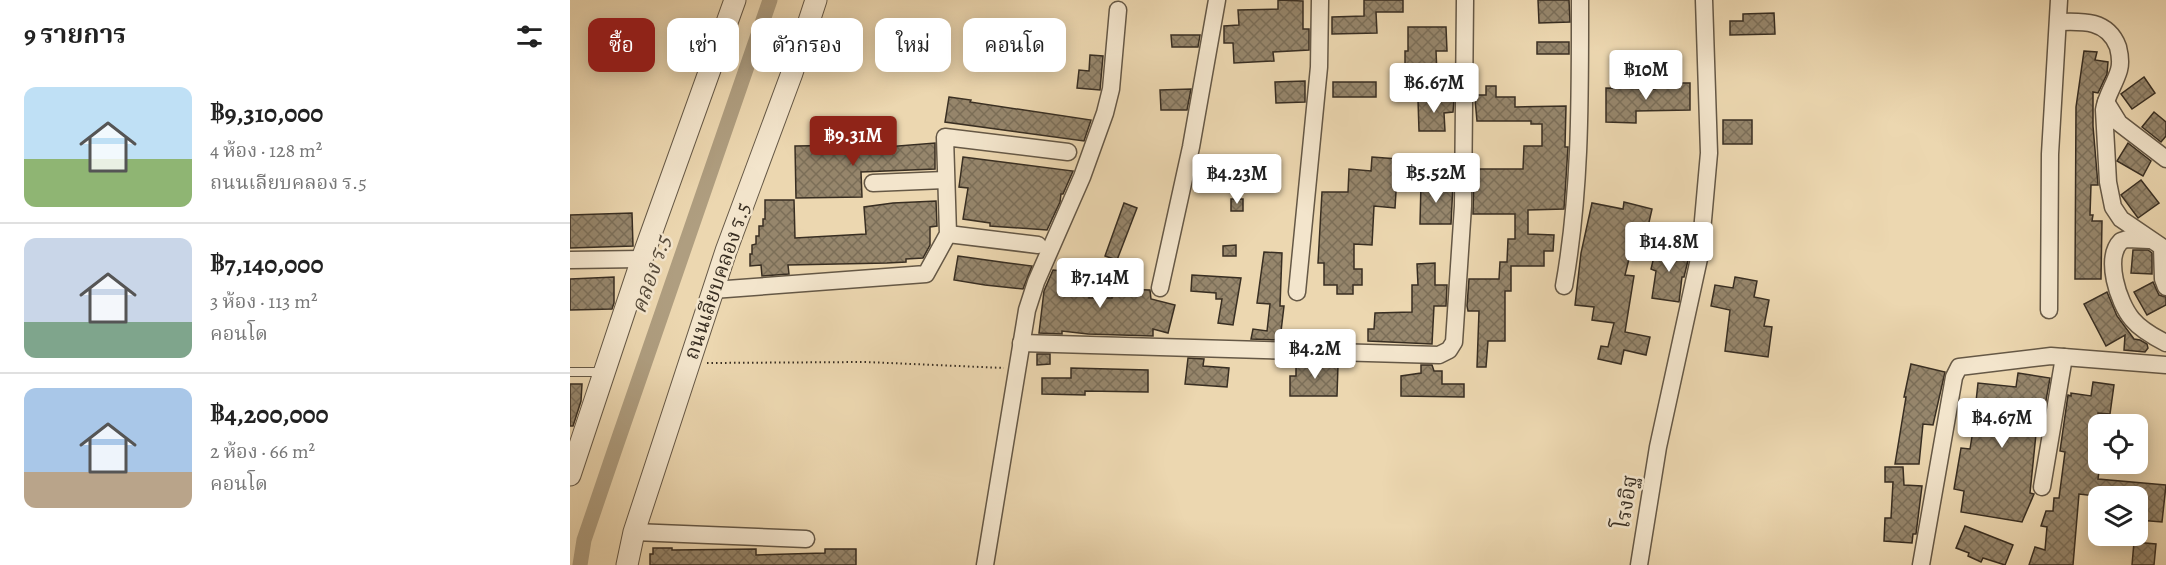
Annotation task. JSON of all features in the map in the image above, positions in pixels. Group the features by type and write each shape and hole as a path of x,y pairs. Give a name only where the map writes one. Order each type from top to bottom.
{"street":[{"path":"570,475 642,259 735,0"},
{"name":"ถนนเลียบคลอง ร.5","path":"627,565 634,532 713,290 816,0"},
{"path":"1160,288 1191,147 1216,0"},
{"path":"1297,292 1319,67 1320,0"},
{"path":"1021,343 1439,355 1445,353 1454,342 1463,206 1465,0"},
{"path":"1564,286 1572,238 1578,164 1580,0"},
{"name":"โรงอิฐ","path":"1639,565 1658,447 1700,254 1709,153 1704,0"},
{"path":"2049,310 2050,154 2059,0"},
{"path":"985,565 1027,310 1036,282 1082,177 1105,113 1111,88 1118,10"},
{"path":"2059,22 2091,22 2104,28 2113,37 2119,50 2119,73 2106,101 2104,119 2110,200 2121,219 2159,242 2163,249 2163,279 2166,287"},
{"path":"2106,101 2113,117 2119,123 2166,159"},
{"path":"713,290 926,274 948,234 945,137 1068,152"},
{"path":"873,183 945,180"},
{"path":"948,234 1038,245"},
{"path":"2159,242 2127,239 2121,241 2114,252 2113,269 2124,306 2132,318 2147,332 2166,343"},
{"path":"570,260 642,259"},
{"path":"1922,565 1955,372 1959,367 2051,356 2166,365"},
{"path":"2042,487 2064,357"},
{"path":"634,532 806,539"}],"lane":[{"path":"570,372 605,372"}],"path":[{"path":"689,363 866,362 1016,368"}],"building":[{"path":"1278,0 1303,1 1303,29 1309,29 1309,50 1273,52 1274,61 1234,63 1233,43 1224,43 1224,26 1239,25 1238,10 1278,9"},
{"path":"1364,0 1403,0 1403,12 1376,12 1377,33 1332,34 1332,17 1364,16"},
{"path":"1538,0 1569,0 1570,22 1539,23"},
{"path":"1774,13 1775,34 1730,35 1730,21 1743,21 1743,14"},
{"path":"1408,27 1446,27 1447,51 1436,51 1437,73 1405,73"},
{"path":"1171,35 1200,35 1198,47 1172,47"},
{"path":"1537,42 1569,42 1569,54 1537,54"},
{"path":"2084,51 2097,52 2095,60 2108,62 2107,74 2098,93 2093,92 2093,126 2098,185 2091,185 2090,215 2093,215 2092,221 2102,221 2101,279 2075,279 2076,107"},
{"path":"1090,55 1103,56 1100,90 1077,88 1079,70 1089,71"},
{"path":"2144,77 2155,93 2132,109 2121,94"},
{"path":"1305,81 1305,102 1276,103 1275,82"},
{"path":"1333,82 1376,82 1376,97 1333,97"},
{"path":"1655,83 1690,83 1690,110 1636,111 1636,123 1606,122 1606,88 1655,89"},
{"path":"1486,86 1496,86 1496,97 1515,97 1515,107 1566,106 1565,147 1568,147 1564,209 1528,210 1528,234 1554,235 1553,251 1544,251 1544,266 1511,266 1511,291 1505,291 1505,341 1488,341 1486,367 1477,367 1479,311 1468,311 1469,279 1499,279 1500,262 1507,262 1508,239 1515,239 1515,214 1473,214 1474,169 1523,169 1524,146 1542,146 1542,124 1531,124 1531,121 1477,121 1475,99 1477,95 1486,95"},
{"path":"1191,89 1187,110 1161,110 1160,90"},
{"path":"949,97 1091,120 1084,141 945,122"},
{"path":"1418,100 1454,100 1453,112 1444,113 1445,131 1419,131"},
{"path":"2154,112 2166,122 2166,136 2161,142 2142,127"},
{"path":"1723,120 1752,120 1752,144 1723,144"},
{"path":"935,143 935,169 861,172 862,197 796,198 795,146 861,145 861,149"},
{"path":"2128,143 2151,161 2143,176 2117,161"},
{"path":"963,157 1073,171 1047,230 990,226 990,223 963,219 968,188 959,187"},
{"path":"1372,157 1398,159 1395,208 1374,206 1372,245 1354,244 1354,269 1362,269 1362,285 1353,285 1353,294 1337,294 1337,285 1324,285 1324,263 1318,263 1322,192 1348,192 1349,169 1371,171"},
{"path":"2141,180 2159,203 2138,218 2121,195"},
{"path":"1421,183 1453,184 1451,224 1420,224"},
{"path":"1231,199 1243,199 1243,211 1231,211"},
{"path":"765,200 794,200 795,238 866,234 864,207 893,203 936,201 937,226 930,227 930,245 923,258 887,263 788,265 789,274 762,276 761,265 750,266 750,254 752,254 752,245 756,244 756,236 759,236 759,226 763,226 763,219 765,219"},
{"path":"1624,202 1652,209 1642,253 1631,251 1625,275 1634,276 1625,332 1650,337 1646,355 1624,350 1621,364 1598,359 1601,346 1608,347 1614,323 1592,320 1594,307 1575,305 1581,253 1592,203 1623,209"},
{"path":"1124,203 1137,208 1117,260 1105,256"},
{"path":"632,213 633,246 570,248 570,215"},
{"path":"1236,245 1236,256 1223,256 1223,246"},
{"path":"1668,247 1690,252 1684,277 1682,277 1679,302 1652,298 1656,271 1651,269 1656,248 1667,251"},
{"path":"2133,250 2148,250 2152,253 2152,274 2131,273"},
{"path":"1264,252 1282,253 1280,306 1284,306 1280,340 1251,339 1253,329 1267,331 1270,304 1257,303"},
{"path":"958,256 1032,266 1023,289 985,285 954,280"},
{"path":"1435,263 1435,285 1447,285 1446,306 1434,306 1432,344 1368,341 1368,329 1374,329 1375,313 1412,312 1412,285 1418,285 1417,264"},
{"path":"1053,270 1092,274 1089,298 1112,298 1112,289 1150,290 1151,299 1175,305 1168,333 1153,329 1153,336 1062,331 1062,334 1039,333 1044,291"},
{"path":"1192,275 1241,278 1233,325 1218,323 1222,299 1216,299 1216,293 1191,291"},
{"path":"614,277 612,309 570,310 570,279"},
{"path":"1735,277 1757,281 1754,297 1769,300 1764,326 1772,327 1768,357 1725,351 1730,310 1711,306 1715,285 1733,288"},
{"path":"2153,282 2159,295 2166,297 2166,305 2147,315 2134,292"},
{"path":"2107,292 2117,316 2134,339 2147,344 2148,348 2145,352 2124,350 2125,335 2106,346 2084,304"},
{"path":"1037,354 1050,354 1050,364 1037,365"},
{"path":"1188,358 1204,359 1203,366 1229,368 1227,387 1185,384"},
{"path":"1296,362 1331,362 1331,365 1338,365 1337,396 1290,396 1290,376 1296,376"},
{"path":"1911,364 1945,372 1933,425 1923,424 1919,464 1895,464 1906,397 1904,397"},
{"path":"1421,365 1432,365 1434,371 1442,371 1442,384 1464,384 1464,397 1401,396 1401,376 1421,373"},
{"path":"1071,368 1148,370 1148,392 1085,391 1085,395 1042,394 1042,378 1071,378"},
{"path":"2018,373 2050,378 2040,434 2036,434 2030,493 2034,494 2022,522 1961,512 1964,491 1954,489 1961,448 1970,449 1974,424 1969,423 1971,411 1975,411 1978,383 2016,387"},
{"path":"2093,382 2114,385 2110,414 2088,414 2088,474 2099,474 2098,479 2166,485 2162,522 2148,521 2148,486 2088,486 2088,495 2079,494 2073,565 2029,565 2035,547 2045,550 2047,527 2041,526 2046,511 2053,511 2054,498 2059,498 2065,452 2060,451 2068,395 2071,396 2071,393 2091,396"},
{"path":"570,384 582,384 581,401 573,426 570,426"},
{"path":"1885,467 1903,467 1904,485 1922,486 1916,534 1913,534 1912,543 1884,541 1885,518 1891,518 1893,482 1885,482"},
{"path":"1965,526 2013,545 2005,565 1983,558 1981,562 1968,556 1969,553 1956,548"},
{"path":"2156,544 2154,565 2132,565 2134,546"},
{"path":"653,548 672,548 672,550 756,549 756,555 825,553 825,549 856,549 856,565 650,565 650,554 653,554"}],"waterway":[{"name":"คลอง ร.5","path":"580,565 584,540 770,0"}]}
